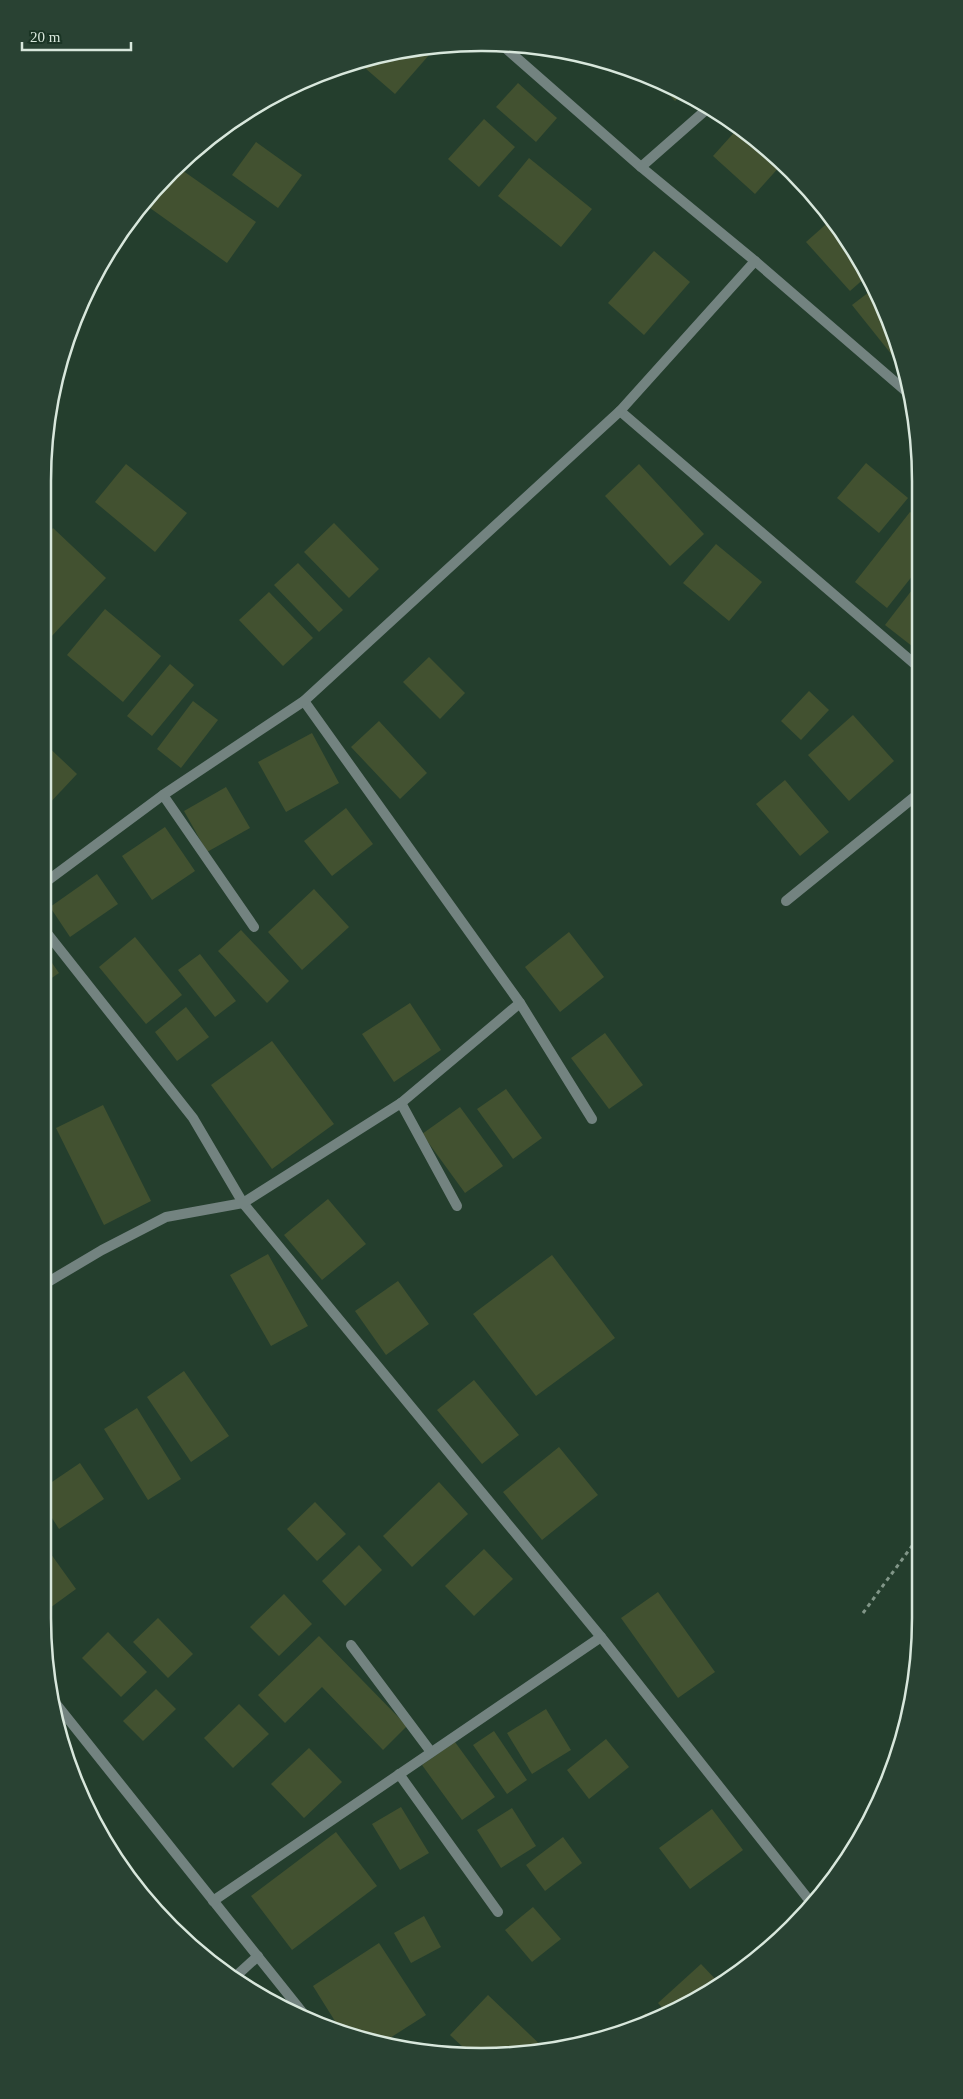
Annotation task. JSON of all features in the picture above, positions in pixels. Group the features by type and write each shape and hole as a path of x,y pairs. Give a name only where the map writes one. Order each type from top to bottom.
{"street":[{"path":"510,52 641,167 755,261 901,387"},
{"path":"641,167 703,113"},
{"path":"51,877 163,795 304,701 620,411 755,261"},
{"path":"620,411 912,661"},
{"path":"304,701 520,1004 592,1119"},
{"path":"163,795 254,926"},
{"path":"786,901 912,799"},
{"path":"51,939 193,1118 243,1203 601,1637 807,1898"},
{"path":"51,1281 102,1250 166,1217 243,1203 401,1103 520,1004"},
{"path":"401,1103 457,1206"},
{"path":"213,1901 601,1637"},
{"path":"351,1645 431,1752"},
{"path":"62,1712 297,2006"},
{"path":"399,1774 498,1912"},
{"path":"239,1973 258,1956"}],"path":[{"path":"863,1613 912,1547"}],"building":[{"path":"429,55 395,94 365,68"},
{"path":"518,83 557,118 536,142 496,107"},
{"path":"484,119 515,147 479,187 448,159"},
{"path":"734,133 777,169 755,194 713,156"},
{"path":"256,142 302,175 278,208 232,175"},
{"path":"529,158 592,209 561,247 498,196"},
{"path":"183,171 256,222 227,263 150,208"},
{"path":"826,224 862,281 850,291 806,242"},
{"path":"654,251 690,282 644,335 608,303"},
{"path":"868,293 892,355 892,355 852,305"},
{"path":"866,463 908,498 879,533 837,498"},
{"path":"126,464 187,513 155,552 95,502"},
{"path":"639,464 704,534 670,566 605,496"},
{"path":"910,512 912,513 912,576 887,608 855,582"},
{"path":"334,523 379,569 349,598 304,552"},
{"path":"53,528 106,578 51,637 51,530"},
{"path":"716,544 762,582 729,621 683,583"},
{"path":"298,563 343,610 319,632 274,585"},
{"path":"912,590 912,646 885,625"},
{"path":"269,592 313,638 283,666 239,620"},
{"path":"105,609 161,656 123,702 67,655"},
{"path":"429,657 465,693 440,719 403,682"},
{"path":"170,664 194,685 152,736 127,716"},
{"path":"809,691 829,710 801,740 781,721"},
{"path":"193,701 218,720 181,768 157,749"},
{"path":"853,715 894,761 849,801 808,755"},
{"path":"379,721 427,773 400,799 351,747"},
{"path":"312,733 339,783 286,812 258,762"},
{"path":"51,750 77,774 51,802"},
{"path":"785,780 829,832 800,856 756,804"},
{"path":"226,787 250,828 207,852 184,811"},
{"path":"346,808 373,844 332,876 304,841"},
{"path":"165,827 195,871 152,900 122,856"},
{"path":"97,874 118,904 70,937 51,906"},
{"path":"314,889 349,927 302,970 268,932"},
{"path":"241,930 289,981 267,1003 218,951"},
{"path":"569,932 604,977 560,1012 525,967"},
{"path":"135,937 182,995 146,1024 99,967"},
{"path":"200,954 236,1001 215,1017 178,970"},
{"path":"51,962 59,973 51,978"},
{"path":"410,1003 441,1050 394,1082 362,1034"},
{"path":"186,1007 209,1037 177,1061 155,1032"},
{"path":"605,1033 643,1085 609,1109 571,1058"},
{"path":"272,1041 334,1124 272,1169 211,1085"},
{"path":"506,1089 542,1138 513,1159 477,1109"},
{"path":"103,1105 151,1201 104,1225 56,1128"},
{"path":"460,1107 503,1166 465,1193 422,1134"},
{"path":"328,1199 366,1244 322,1280 284,1235"},
{"path":"268,1254 308,1326 271,1346 230,1275"},
{"path":"552,1255 615,1338 536,1396 473,1314"},
{"path":"398,1281 429,1324 386,1355 355,1311"},
{"path":"184,1371 229,1436 191,1462 147,1397"},
{"path":"474,1380 519,1435 482,1464 437,1410"},
{"path":"137,1408 181,1479 148,1500 104,1429"},
{"path":"559,1447 598,1495 542,1540 503,1492"},
{"path":"80,1463 104,1499 59,1529 51,1516 51,1483"},
{"path":"439,1482 468,1514 412,1567 383,1536"},
{"path":"315,1502 346,1534 317,1561 287,1529"},
{"path":"359,1545 382,1570 345,1606 322,1581"},
{"path":"484,1549 513,1579 474,1616 445,1586"},
{"path":"51,1554 76,1589 51,1607"},
{"path":"658,1592 715,1672 678,1698 621,1618"},
{"path":"284,1594 312,1624 279,1656 250,1627"},
{"path":"158,1618 193,1654 168,1678 133,1642"},
{"path":"108,1632 147,1672 121,1697 82,1658"},
{"path":"319,1636 407,1726 383,1750 322,1687 285,1723 258,1695"},
{"path":"156,1689 176,1709 143,1741 123,1721"},
{"path":"239,1704 269,1734 233,1768 204,1738"},
{"path":"546,1709 571,1750 532,1774 507,1733"},
{"path":"494,1731 527,1780 507,1794 473,1745"},
{"path":"606,1739 629,1767 589,1799 567,1770"},
{"path":"455,1742 495,1797 462,1820 422,1765"},
{"path":"309,1748 342,1782 304,1818 271,1784"},
{"path":"401,1807 429,1853 400,1870 372,1824"},
{"path":"512,1808 536,1846 501,1868 477,1830"},
{"path":"712,1809 743,1850 690,1889 659,1848"},
{"path":"336,1832 377,1886 292,1950 251,1896"},
{"path":"563,1837 582,1863 545,1891 526,1865"},
{"path":"533,1907 561,1939 532,1962 505,1930"},
{"path":"424,1916 441,1947 411,1963 394,1933"},
{"path":"379,1943 426,2015 391,2037 370,2033 336,2022 313,1986"},
{"path":"701,1964 715,1979 662,2008 658,2003"},
{"path":"488,1995 539,2044 510,2047 463,2047 450,2035"}]}
